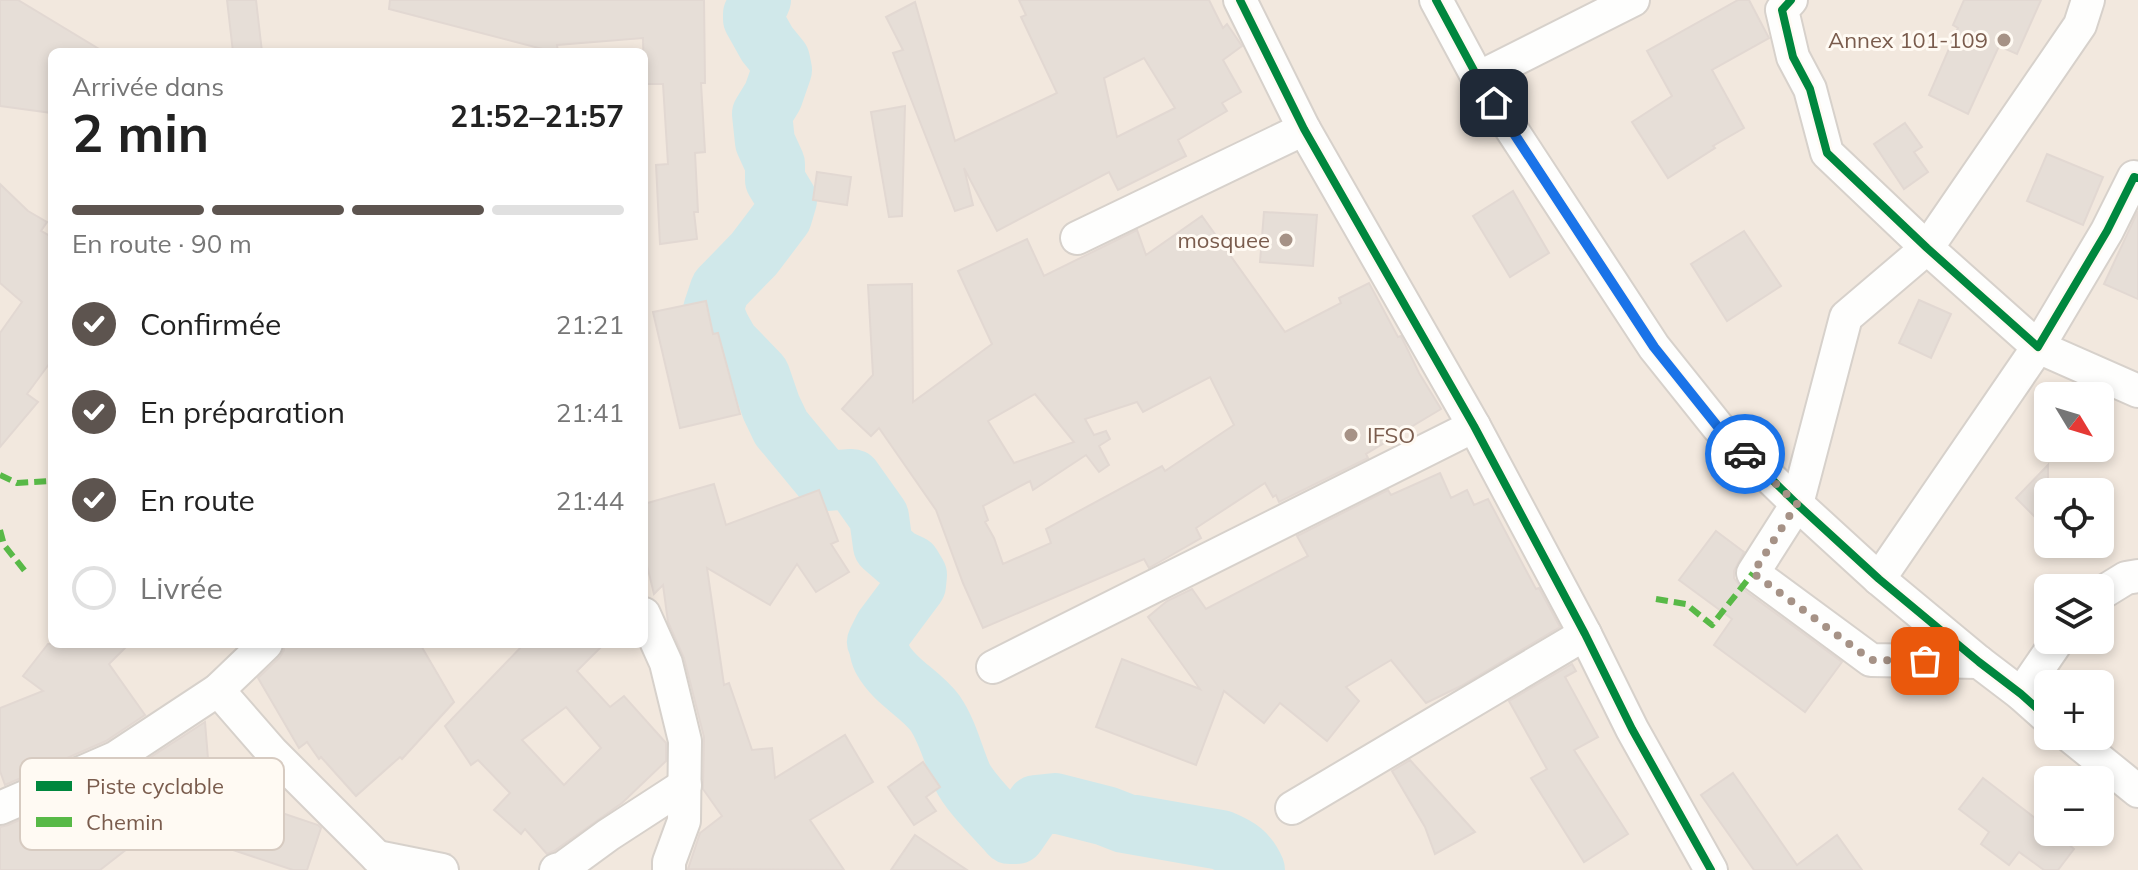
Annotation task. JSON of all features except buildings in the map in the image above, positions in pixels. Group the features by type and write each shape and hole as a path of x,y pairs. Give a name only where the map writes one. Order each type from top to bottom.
{"street":[{"path":"1240,0 1304,129 1474,426 1632,729 1711,870"},
{"path":"1436,0 1478,78 1654,347 1718,427 1879,579 2034,706"},
{"path":"1478,78 1633,0"},
{"path":"1979,662 1871,660 1753,573 1797,504 1846,317 1927,248 2080,25 2088,0"},
{"path":"1781,3 1793,57 1810,89 1827,153 2038,347 2138,391"},
{"path":"1077,238 1304,129"},
{"path":"1879,579 2038,347 2107,231 2134,177 2138,178"},
{"path":"993,667 1474,426"},
{"path":"2114,585 2126,578 2138,576"},
{"path":"648,623 666,663 685,741 684,821 669,870"},
{"path":"1292,808 1585,634"},
{"path":"115,758 218,690 262,648"},
{"path":"2021,694 2048,654"},
{"path":"218,690 278,758"},
{"path":"2087,750 2138,791"},
{"path":"284,764 387,863 442,870"},
{"path":"556,870 685,785"},
{"path":"0,808 20,799"}],"shaded area":[{"path":"0,0 2138,0 2138,870 0,870"}],"waterway":[{"path":"761,0 753,19 780,60 782,70 773,96 762,114 765,142 775,164 775,180 787,200 782,217 754,254 720,289 713,310 729,343 760,375 781,428 825,481 852,479 879,517 883,546 911,565 917,575 916,585 877,642 882,658 894,675 935,713 966,783 1010,834 1016,834 1036,805 1055,803 1124,823 1221,840 1242,851 1255,870"}],"marked path":[{"path":"0,475 17,483 48,481"},
{"path":"0,530 4,545 25,571"},
{"path":"1656,599 1686,604 1712,625 1753,573"}],"cycle path":[{"path":"1240,0 1304,129 1474,426 1632,729 1711,870"},
{"path":"1436,0 1478,78 1654,347 1718,427 1879,579 2034,706"},
{"path":"1791,0 1782,10 1793,57 1810,89 1827,153 2038,347 2107,231 2134,177 2138,178"}],"way so far":[{"path":"1745,454 1797,504 1753,573 1871,660 1925,661"}],"place":[{"name":"Annex 101-109","path":"2004,40"},
{"name":"mosquee","path":"1286,240"},
{"name":"IFSO","path":"1351,435"}],"route":[{"path":"1494,103 1654,347 1718,427 1745,454"}]}
